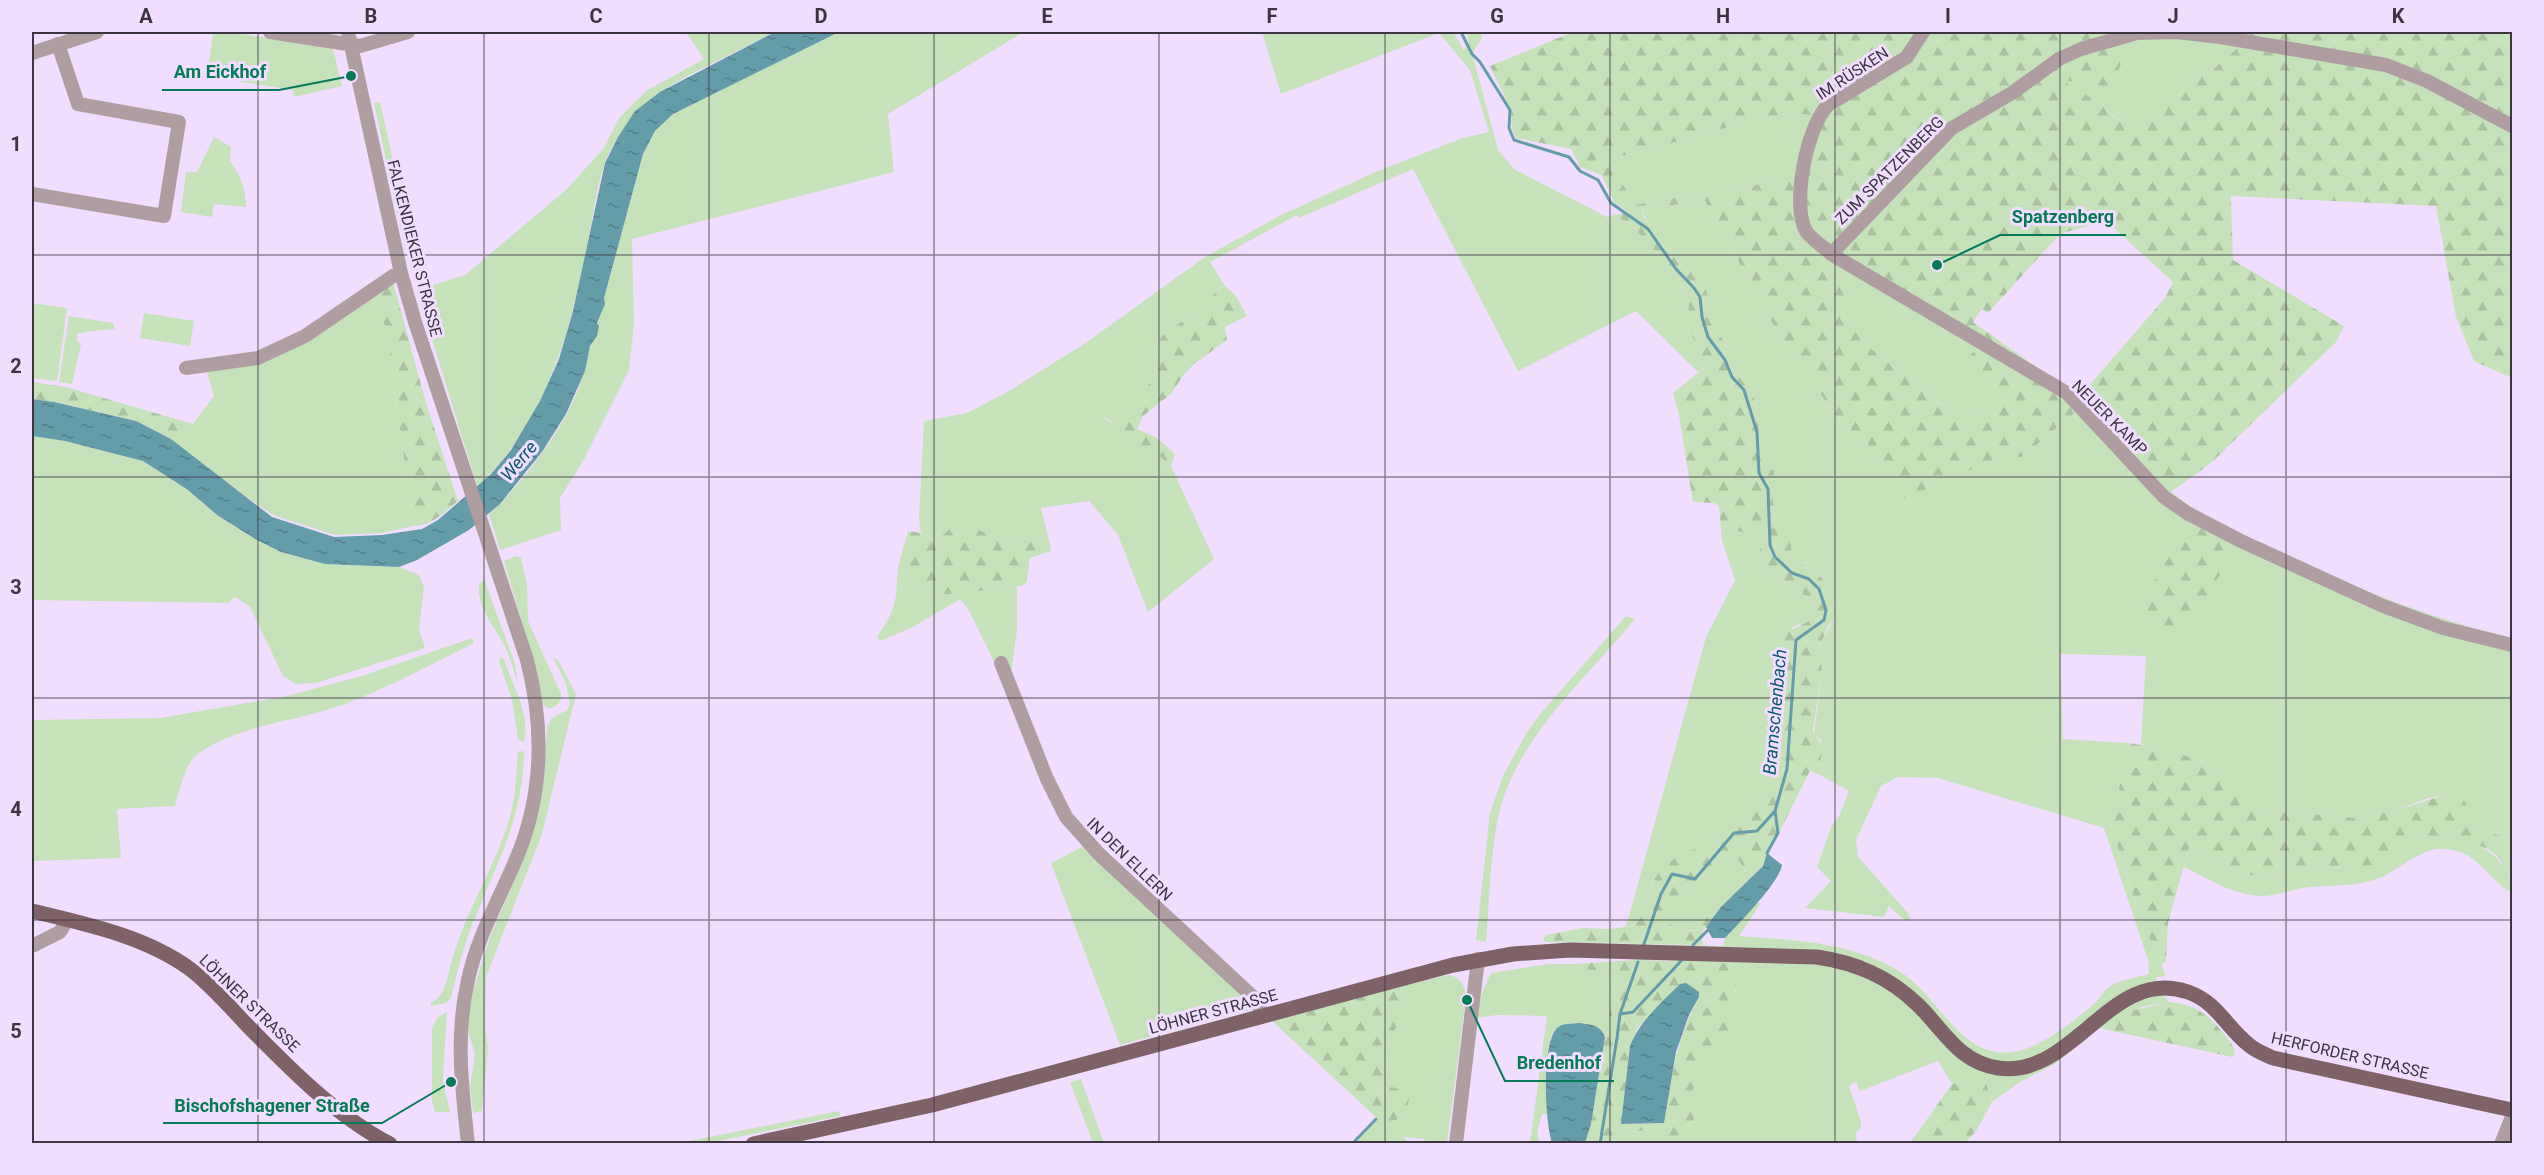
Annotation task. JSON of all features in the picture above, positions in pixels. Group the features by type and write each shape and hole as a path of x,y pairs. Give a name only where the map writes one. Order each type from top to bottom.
{"main road":[{"name":"LÖHNER STRASSE","path":"32,911 147,946 174,958 191,970 341,1111 385,1141"},
{"name":"LÖHNER STRASSE","path":"753,1143 932,1105 1478,959 1570,950 1687,953"},
{"name":"HERFORDER STRASSE","path":"1687,953 1817,957 1855,964 1889,981 1904,992 1961,1053 1981,1064 1999,1068 2020,1068 2045,1059 2137,993 2150,989 2177,989 2200,997 2213,1005 2248,1045 2272,1058 2512,1110"}],"street":[{"path":"32,53 97,32"},
{"path":"270,32 349,38 360,46 408,32"},
{"name":"IM RÜSKEN","path":"1819,114 1828,105 1907,57 1923,32"},
{"name":"ZUM SPATZENBERG","path":"1831,254 1952,128 2012,93 2059,59 2081,49 2137,33 2176,32 2220,37 2386,65 2427,81 2512,126"},
{"name":"FALKENDIEKER STRASSE","path":"349,38 401,273 535,690 540,747 528,827 484,929 468,978 462,1008 459,1065 468,1143"},
{"path":"32,194 165,216 179,122 78,104 58,44"},
{"name":"NEUER KAMP","path":"1819,114 1804,158 1801,208 1806,231 1831,254 2067,393 2164,497 2187,513 2241,541 2383,606 2444,628 2512,645"},
{"path":"186,368 258,358 305,336 393,276 401,273"},
{"name":"IN DEN ELLERN","path":"1001,663 1047,779 1066,817 1099,854 1253,997 1264,1016"},
{"path":"32,946 60,932 67,920"},
{"path":"1456,1143 1478,959"},
{"path":"2501,1143 2512,1117"}],"green space":[{"path":"213,32 231,32 333,49 342,86 294,97 293,90 218,78 221,65 209,62"},
{"path":"686,32 775,32 662,91 638,112 618,137 611,148 602,174 573,308 552,374 521,434 501,462 477,486 417,290 465,275 566,190 603,149 620,117 646,91 704,59"},
{"path":"839,32 1024,32 888,114 894,172 632,239 634,324 629,370 583,461 560,498 561,530 500,550 489,514 538,459 576,395 603,306 643,154 655,131 673,114"},
{"path":"1262,32 1453,32 1464,50 1469,44 1467,32 1482,32 1481,40 1472,53 1498,150 1514,169 1607,217 1621,219 1631,225 1658,254 1663,268 1680,280 1688,297 1690,330 1698,350 1709,364 1698,372 1636,311 1518,371 1413,169 1299,218 1297,215 1210,262 1225,286 1218,290 1196,313 1162,336 1153,353 1155,369 1150,383 1131,407 1113,423 1104,416 1107,424 1115,433 1152,450 1171,466 1214,559 1148,612 1118,535 1089,501 1041,508 1048,536 997,539 975,529 936,540 921,533 919,518 924,421 967,413 1007,392 1087,342 1205,257 1279,216 1378,171 1463,138 1489,132 1470,70 1439,33 1281,94"},
{"path":"1573,32 2136,32 2137,43 2119,49 2120,65 2117,71 2110,76 2116,91 2112,99 2103,97 2084,81 2067,81 2068,86 2100,102 2116,119 2126,120 2133,126 2145,124 2248,39 2192,32 2512,32 2512,378 2474,361 2456,317 2436,206 2231,196 2233,260 2344,326 2336,342 2211,463 2171,492 2165,493 2078,410 2022,457 2002,456 1904,499 1868,444 1841,424 1774,326 1705,201 1641,209 1643,217 1677,261 1693,270 1706,290 1709,301 1707,307 1713,327 1733,353 1740,378 1753,393 1763,456 1768,467 1774,471 1774,478 1770,483 1774,506 1787,522 1792,553 1797,561 1822,578 1828,594 1841,606 1839,618 1830,623 1820,645 1822,672 1813,730 1822,748 1818,774 1810,771 1763,865 1744,886 1740,882 1745,870 1737,858 1728,859 1708,879 1683,893 1677,912 1670,917 1670,924 1673,926 1695,931 1703,925 1711,911 1717,913 1702,932 1703,945 1545,942 1543,939 1546,935 1583,928 1607,929 1632,926 1639,919 1647,904 1654,880 1662,868 1675,858 1713,841 1724,824 1754,814 1761,806 1766,779 1775,761 1779,744 1777,723 1785,696 1787,662 1784,633 1809,621 1815,614 1808,599 1802,593 1763,571 1758,537 1738,531 1722,540 1719,506 1714,503 1693,502 1679,415 1673,393 1709,364 1698,350 1690,330 1688,297 1680,280 1663,268 1658,254 1631,225 1621,219 1607,217 1628,212 1614,202 1602,175 1580,167 1571,149 1516,138 1512,129 1511,110 1490,66","holes":["1793,113 1810,115 1813,120 1799,171 1753,186 1634,205 1609,158 1637,153 1756,119","2106,221 2173,282 2165,298 2079,397 1973,322 1982,309 1988,313 2060,234","1842,265 1978,348 1967,358 1970,373 1986,380 1988,388 1998,397 1999,404 1968,419 1938,403 1935,394 1883,359 1861,338 1841,312 1851,290 1838,272"]},
{"path":"2136,32 2249,39 2215,68 2198,78 2145,125 2133,126 2126,120 2117,119 2100,102 2067,86 2067,81 2084,81 2103,97 2116,91 2109,76 2119,49"},
{"path":"380,102 408,229 401,231 374,103"},
{"path":"1793,113 1810,115 1813,120 1799,171 1753,186 1634,205 1609,158 1637,153 1756,119"},
{"path":"214,137 231,147 230,161 242,182 246,207 214,204 212,217 181,212 186,172 197,172"},
{"path":"1705,201 1774,326 1841,424 1868,444 1904,499 2002,455 2022,457 2078,410 2164,493 2171,492 2198,511 2227,527 2314,569 2369,592 2425,613 2512,639 2512,838 2488,832 2475,824 2467,812 2466,803 2460,797 2445,795 2426,799 2394,811 2356,818 2259,809 2201,761 2141,744 2146,656 2060,654 2063,739 2129,743 2111,826 2139,913 2166,976 2156,977 2161,996 2166,997 2168,1002 2141,1007 2099,1028 2055,1064 2020,1082 1992,1102 1985,1080 1952,1084 1938,1061 1860,1091 1856,1082 1849,1086 1861,1122 1861,1127 1856,1133 1857,1143 1689,1143 1690,1126 1696,1115 1693,1089 1702,1076 1702,1052 1714,1052 1719,1040 1729,1033 1739,967 1669,960 1634,960 1641,944 1723,946 1725,938 1757,903 1761,903 1739,936 1822,944 1880,961 1914,982 1966,1038 1981,1047 1998,1052 2018,1051 2039,1043 2078,1018 2110,986 2149,974 2148,960 2104,828 1938,778 1898,777 1881,786 1856,840 1858,857 1908,913 1910,919 1905,921 1889,906 1884,917 1805,908 1831,881 1817,867 1831,827 1839,816 1849,791 1818,774 1821,740 1814,734 1822,672 1820,645 1841,606 1828,594 1822,578 1797,561 1792,553 1787,522 1774,506 1771,494 1753,393 1740,378 1733,353 1713,327 1707,307 1683,264 1659,240 1641,209","holes":["2187,517 2183,628 2175,631 2136,609 2163,567"]},
{"path":"1842,265 1979,349 1988,388 1999,397 1999,404 1968,419 1938,403 1935,394 1883,359 1861,338 1841,312 1851,290 1838,272"},
{"path":"392,278 426,403 458,501 437,518 420,526 413,526 387,330 370,293"},
{"path":"1225,286 1236,296 1247,316 1225,327 1227,340 1194,364 1172,393 1143,416 1137,429 1157,438 1175,454 1171,466 1154,452 1124,440 1110,431 1090,412 1094,410 1112,423 1124,414 1150,383 1155,369 1153,353 1162,336 1196,313 1218,290"},
{"path":"370,293 387,330 413,526 382,533 335,535 273,515 218,477 171,439 193,424 214,396 207,372 265,359"},
{"path":"32,303 67,308 57,381 32,378"},
{"path":"144,313 194,321 190,346 140,338"},
{"path":"69,316 113,323 115,329 77,334 77,341 81,344 72,384 59,382"},
{"path":"32,382 66,387 193,424 171,439 136,421 32,399"},
{"path":"32,436 65,441 143,461 188,490 217,515 281,552 325,564 399,567 419,575 424,587 419,629 425,648 316,683 296,684 283,676 250,607 235,597 228,603 32,600"},
{"path":"2187,516 2238,546 2187,627 2175,631 2144,631 2136,609 2163,567"},
{"path":"951,528 975,528 997,539 1048,536 1051,551 1030,558 1026,584 1017,587 939,595 920,589 898,567 908,531 921,533 936,540"},
{"path":"1738,531 1758,537 1763,571 1802,593 1808,599 1815,615 1809,621 1792,627 1786,649 1785,696 1777,722 1779,744 1775,761 1766,779 1761,806 1754,815 1724,824 1713,841 1654,880 1642,915 1638,921 1626,927 1706,637 1735,580 1722,540"},
{"path":"517,556 521,558 527,584 528,621 561,694 558,703 550,709 543,705 538,677 504,561"},
{"path":"898,567 920,589 939,595 1017,587 1017,630 1011,675 1058,798 1073,822 1092,842 1251,990 1246,997 1250,1010 1120,1045 1051,863 1086,845 1054,798 1029,746 996,667 962,601 959,600 911,628 880,641 877,637 892,611 897,588"},
{"path":"484,579 515,664 518,683 507,651 481,602 479,585"},
{"path":"1626,616 1635,619 1544,724 1515,771 1499,812 1491,868 1486,942 1476,940 1490,813 1503,776 1527,732 1541,713"},
{"path":"472,638 474,643 359,698 324,711 269,724 233,736 199,753 187,769 175,806 117,809 121,858 32,861 32,720 160,718 283,697 362,676"},
{"path":"501,657 504,659 523,710 524,742 518,739 512,700 499,661"},
{"path":"553,658 558,660 576,694 542,834 486,977 485,1028 488,1048 482,1111 473,1113 470,1086 475,1054 467,1027 472,994 490,937 525,856 534,827 545,768 547,726 553,717 567,710 570,704 566,683"},
{"path":"2129,743 2165,749 2201,761 2259,809 2356,818 2394,811 2444,795 2460,796 2466,803 2467,812 2475,824 2488,832 2512,838 2512,881 2500,859 2488,849 2453,836 2419,841 2377,864 2363,867 2312,868 2251,875 2230,870 2189,848 2168,923 2166,961 2161,965 2139,913 2111,826"},
{"path":"524,751 518,802 512,824 468,936 451,998 446,1003 431,1006 446,984 465,924 503,838 513,803 518,752"},
{"path":"2453,836 2484,848 2501,862 2511,881 2512,893 2474,860 2456,851 2445,849 2429,851 2373,880 2347,885 2305,888 2265,896 2244,894 2184,867 2189,848 2230,870 2251,875 2312,868 2340,868 2398,851 2419,841"},
{"path":"1737,857 1745,870 1740,882 1744,886 1717,913 1711,911 1701,929 1685,930 1670,924 1670,917 1677,912 1683,893 1713,875 1727,859"},
{"path":"1634,960 1720,962 1739,967 1729,1033 1719,1040 1714,1052 1702,1052 1702,1077 1693,1089 1696,1115 1690,1126 1689,1143 1655,1143 1663,1137 1656,1130 1651,1130 1616,1133 1615,1143 1585,1143 1591,1124 1605,1037 1610,1028 1609,1014 1615,982 1613,974 1609,971 1579,969 1575,968 1575,964","holes":["1699,997 1691,1012 1676,1058 1664,1123 1622,1124 1630,1046 1638,1027 1652,1016"]},
{"path":"1548,964 1575,964 1575,968 1579,969 1609,971 1613,974 1615,982 1609,1014 1610,1028 1605,1037 1601,1030 1590,1025 1564,1025 1555,1030 1548,1047 1547,1114 1542,1114 1537,1132 1539,1143 1530,1143 1547,1016 1497,1015 1476,1018 1482,993 1491,973"},
{"path":"1449,975 1461,982 1466,997 1447,1143 1427,1143 1424,1139 1403,1137 1409,1143 1353,1143 1378,1119 1272,1021 1280,1018 1282,1023 1388,1122 1391,1087 1377,1096 1376,1092 1387,1072 1388,1063 1385,1050 1402,1015 1403,986"},
{"path":"1403,986 1402,1015 1385,1050 1388,1063 1387,1072 1376,1092 1378,1096 1391,1087 1400,1089 1409,1100 1403,1115 1397,1120 1388,1122 1282,1023 1280,1018"},
{"path":"2168,1002 2192,1007 2206,1015 2229,1040 2235,1054 2232,1057 2099,1028 2123,1013"},
{"path":"447,1012 443,1081 450,1112 435,1112 432,1101 432,1028 438,1017"},
{"path":"1970,1077 1985,1080 1992,1102 1976,1131 1965,1143 1910,1143 1952,1084 1962,1083"},
{"path":"1081,1079 1104,1143 1093,1143 1070,1082"},
{"path":"839,1111 841,1116 708,1143 680,1143"},
{"path":"1656,1130 1663,1137 1655,1143 1615,1144 1616,1133"}],"water":[{"name":"Werre","path":"775,32 839,32 673,114 655,131 643,154 604,298 605,304 597,323 599,326 597,336 590,346 585,371 566,414 542,452 500,504 469,530 417,560 399,567 325,564 281,552 217,515 188,490 143,461 65,441 32,436 32,399 136,421 171,439 272,517 334,537 382,535 422,529 438,520 491,474 511,450 540,401 559,359 573,311 605,163 635,111 660,92"},
{"path":"1767,853 1782,865 1774,882 1725,938 1712,938 1706,927 1721,907 1763,866"},
{"path":"1686,983 1699,992 1699,997 1689,1015 1676,1052 1664,1123 1621,1124 1630,1046 1634,1037 1659,1005 1680,984"},
{"path":"1579,1023 1598,1027 1605,1037 1591,1124 1585,1143 1552,1143 1546,1102 1548,1050 1559,1026"}],"waterway":[{"name":"Bramschenbach","path":"1461,32 1472,54 1480,62 1510,110 1509,128 1514,140 1569,157 1580,171 1598,180 1611,203 1648,229 1676,269 1700,297 1702,317 1708,337 1725,360 1732,377 1744,390 1757,432 1759,473 1768,489 1770,545 1775,557 1792,573 1809,579 1819,589 1826,610 1824,620 1796,640 1787,769 1775,811 1757,831 1734,833 1695,879 1672,874 1661,894 1644,944"},
{"path":"1767,853 1778,833 1775,811"},
{"path":"1693,945 1709,929"},
{"path":"1620,1014 1633,1012 1682,960"},
{"name":"Bramschenbach","path":"1600,1144 1620,1014 1638,962"},
{"path":"1352,1144 1376,1119"}],"place":[{"name":"Am Eickhof","path":"351,76"},
{"name":"Spatzenberg","path":"1937,265"},
{"name":"Bredenhof","path":"1467,1000"},
{"name":"Bischofshagener Straße","path":"451,1082"}]}
